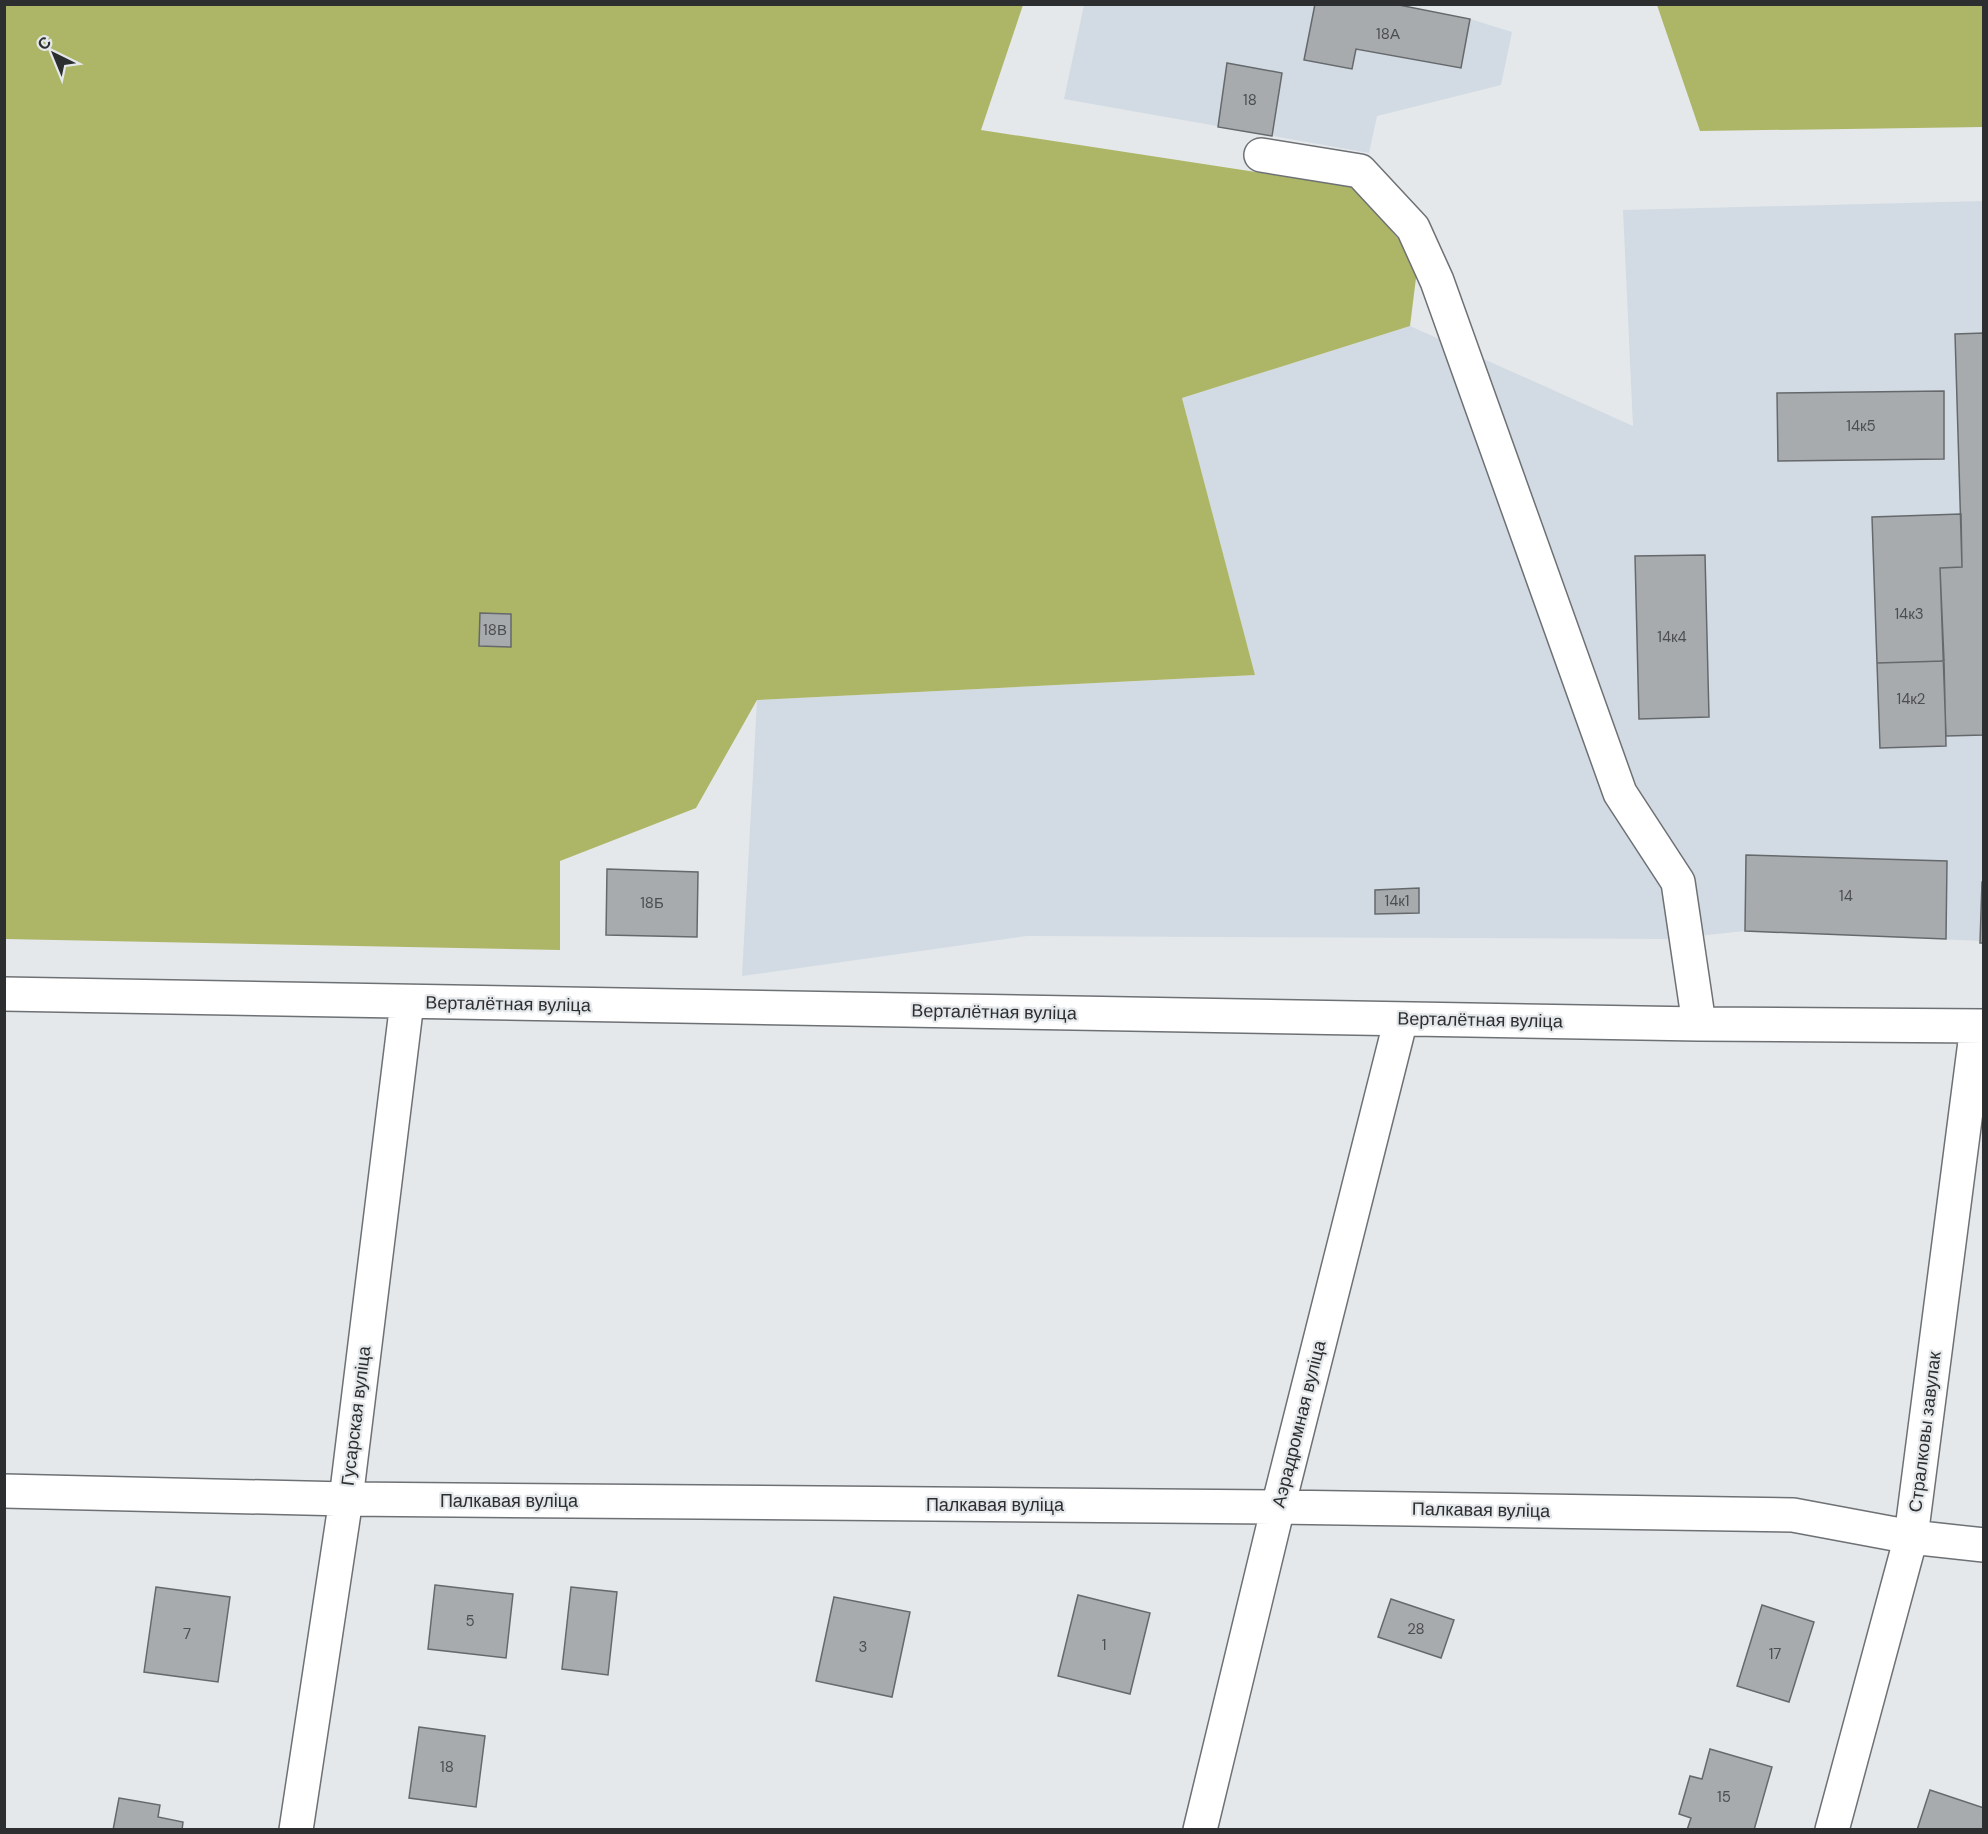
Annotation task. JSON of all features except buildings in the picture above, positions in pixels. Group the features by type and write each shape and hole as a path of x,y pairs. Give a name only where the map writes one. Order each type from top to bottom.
{"street":[{"path":"1261,155 1360,171 1413,228 1437,281 1620,793 1678,882 1699,1024"},
{"name":"Верталётная вуліца","path":"4,994 1699,1024 1980,1026"},
{"name":"Гусарская вуліца","path":"296,1830 346,1499 407,1002"},
{"name":"Аэрадромная вуліца","path":"1200,1830 1278,1507 1401,1019"},
{"name":"Стралковы завулак","path":"1832,1830 1911,1538 1980,1026"},
{"name":"Палкавая вуліца","path":"4,1491 346,1499 1278,1507 1793,1515 1911,1538 1983,1545"}],"shaded area":[{"path":"1084,5 1394,5 1470,19 1512,32 1501,85 1377,116 1369,153 1064,99"},
{"path":"1983,201 1983,941 1745,931 1670,939 1027,936 742,976 757,700 1255,675 1182,398 1410,326 1633,426 1623,210"}],"green space":[{"path":"5,5 1023,5 981,130 1354,187 1418,262 1410,326 1182,398 1255,675 757,700 696,808 560,861 560,950 5,939"},
{"path":"1657,5 1983,5 1983,127 1700,131"}]}
